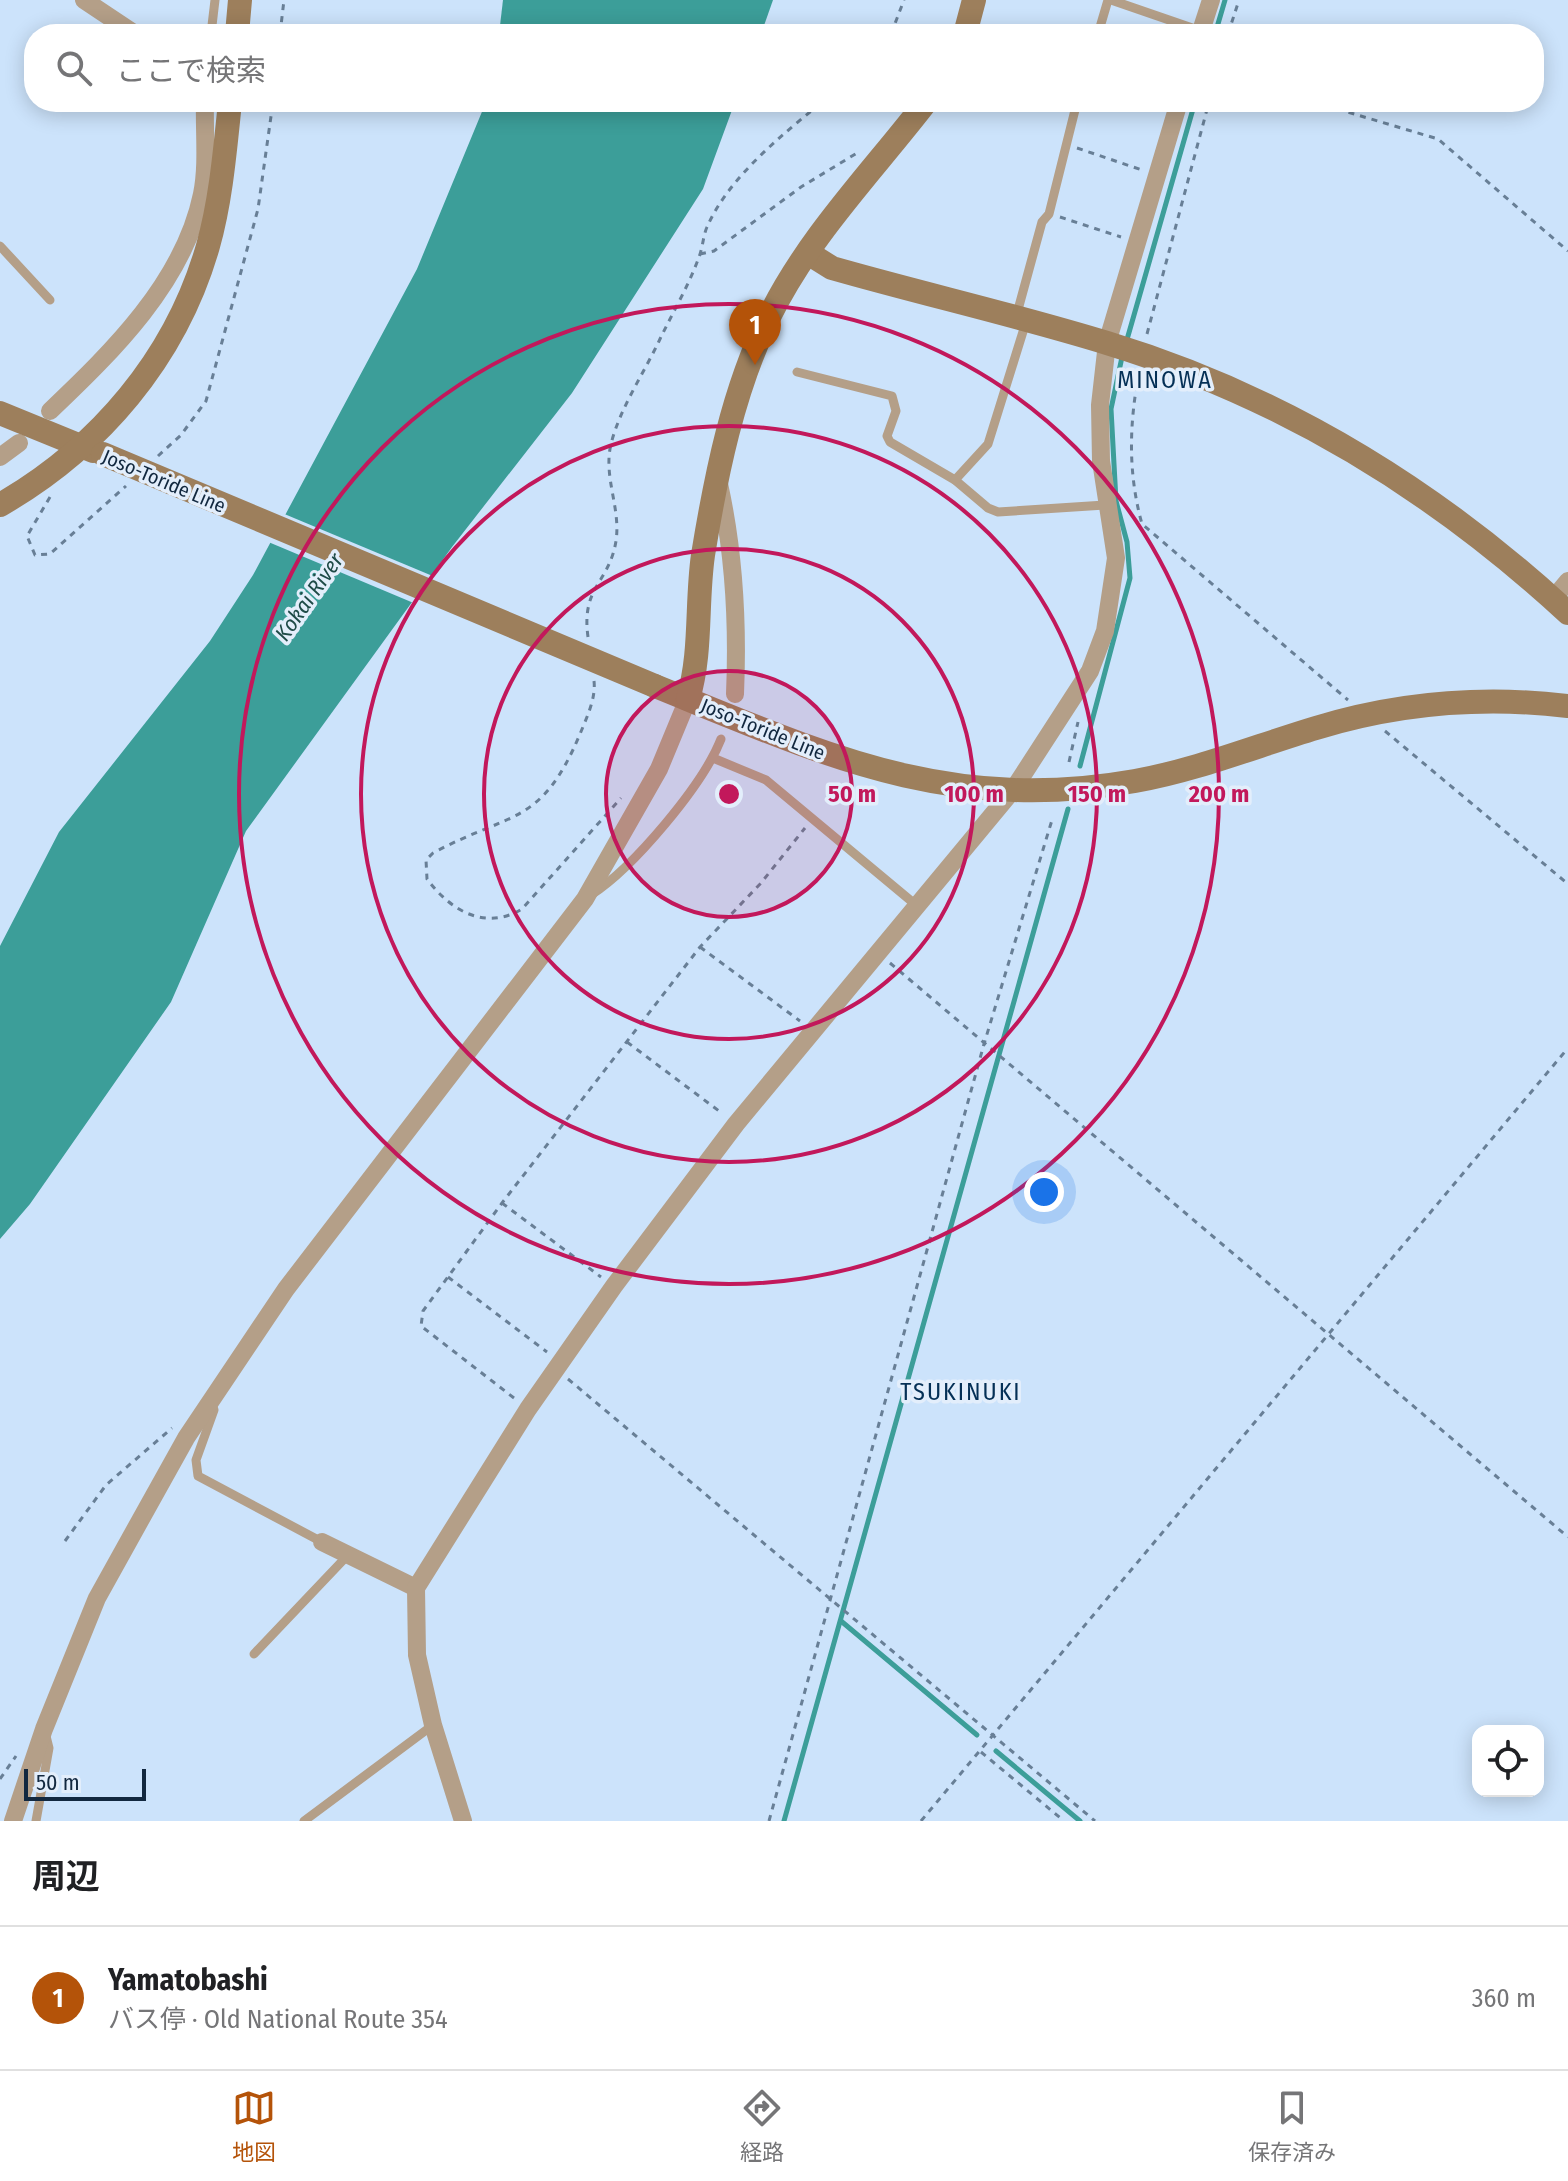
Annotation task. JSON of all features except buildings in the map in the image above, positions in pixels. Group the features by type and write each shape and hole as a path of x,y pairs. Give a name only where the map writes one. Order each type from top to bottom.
{"main road":[{"path":"238,24 240,0"},
{"path":"968,24 974,0"},
{"path":"0,505 92,451 163,345 189,296 207,247 210,193 228,112"},
{"path":"688,699 698,656 703,557 735,405 753,352 770,314 808,253 918,112"},
{"path":"808,253 832,268 1124,349 1260,402 1354,450 1423,495 1563,598"},
{"name":"Joso-Toride Line","path":"0,413 655,686 858,766 935,783 1013,790 1093,787 1186,770 1367,715 1458,701 1568,706"}],"street":[{"path":"84,0 120,24"},
{"path":"1203,24 1211,0"},
{"path":"50,411 109,353 157,292 210,193 206,112"},
{"path":"463,1821 433,1725 417,1655 416,1588 528,1409 614,1286 736,1124 1013,790 1090,671 1105,631 1116,558 1105,505 1100,405 1124,349 1139,242 1176,112"},
{"path":"0,457 19,443"},
{"path":"719,481 727,519 737,644 735,694"},
{"path":"13,1821 44,1729 97,1598 186,1438 286,1289 585,899 659,769 688,699"},
{"path":"322,1542 416,1588"}],"lane":[{"path":"212,24 215,0"},
{"path":"1102,24 1110,0 1178,24"},
{"path":"955,480 988,444 1042,222 1049,214 1074,112"},
{"path":"0,246 50,300"},
{"path":"797,372 892,396 896,411 887,436 890,442 955,480 988,508 998,512 1105,505"},
{"path":"585,899 627,867 713,758 721,739"},
{"path":"713,758 766,780 916,905"},
{"path":"211,1401 214,1410 196,1460 198,1476 206,1483 322,1542"},
{"path":"254,1654 348,1555"},
{"path":"304,1821 433,1725"},
{"path":"36,1821 49,1748 44,1729"}],"path":[{"path":"281,24 284,0"},
{"path":"895,24 904,0"},
{"path":"1231,24 1239,0"},
{"path":"158,456 181,435 206,401 258,209 272,112"},
{"path":"589,646 584,616 616,543 616,501 608,462 611,445 700,254 706,229 736,185 788,130 810,112"},
{"path":"1206,112 1124,349 1131,416 1133,492 1142,524 1568,884"},
{"path":"1348,112 1438,139 1568,251"},
{"path":"1066,144 1157,175"},
{"path":"700,254 714,251 801,187 840,166"},
{"path":"1049,214 1139,242"},
{"path":"55,490 27,536 35,555 50,554 134,478"},
{"path":"593,676 595,691 590,708 557,781 524,812 433,853 426,860 427,879 459,911 486,920 506,918 522,909 622,797"},
{"path":"528,1409 421,1326 423,1311 502,1203 700,947 761,883 813,818"},
{"path":"769,1821 984,1044 1052,820"},
{"path":"700,947 813,1031"},
{"path":"877,953 1568,1537"},
{"path":"627,1042 736,1124"},
{"path":"921,1821 1568,1048"},
{"path":"502,1203 614,1286"},
{"path":"448,1277 558,1366 837,1606 1095,1821"},
{"path":"65,1541 106,1485 178,1422"},
{"path":"980,1750 1064,1821"}],"water":[{"path":"503,0 773,0 765,24 500,24"},
{"name":"Kokai River","path":"482,112 731,112 703,189 572,393 452,547 246,831 171,1002 30,1204 0,1239 0,946 59,832 210,641 253,575 417,269"}],"pier":[{"path":"282,513 435,577 416,604 266,541"}],"waterway":[{"path":"1218,24 1225,0"},
{"path":"1126,343 1192,112"},
{"path":"1080,766 1130,578 1127,542 1116,501 1111,409 1122,357"},
{"path":"784,1821 1068,809"},
{"path":"841,1621 977,1735"},
{"path":"996,1751 1080,1821"}],"place":[{"name":"Yamatobashi","path":"755,365"}],"district":[{"name":"MINOWA","path":"1165,380"},
{"name":"TSUKINUKI","path":"961,1392"}]}
